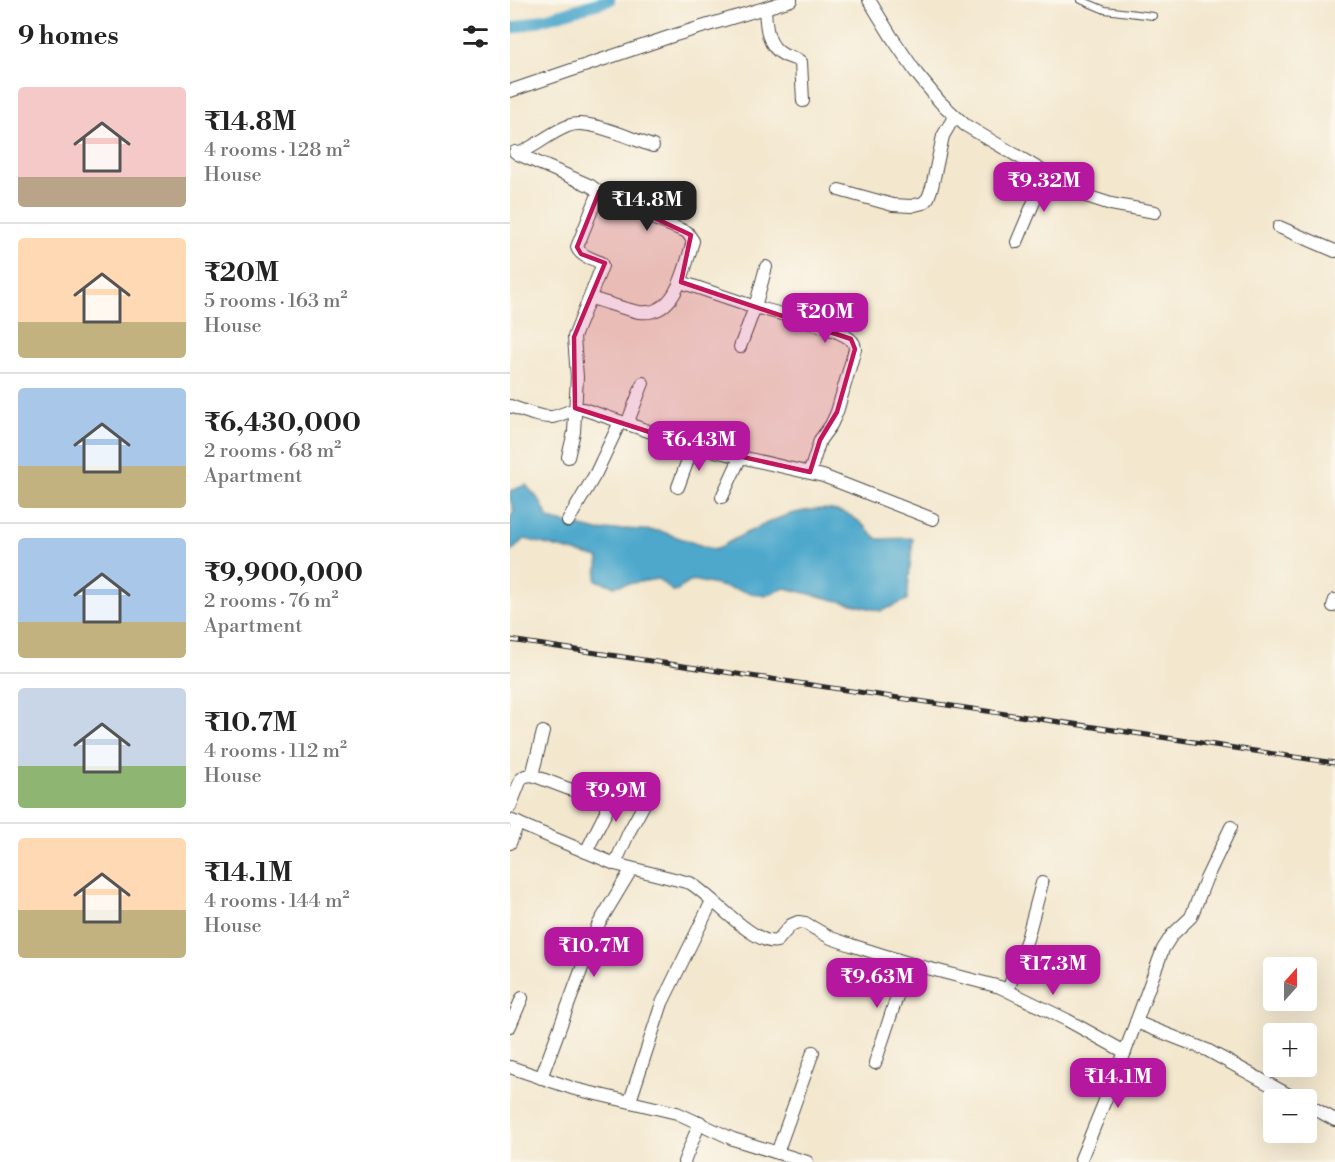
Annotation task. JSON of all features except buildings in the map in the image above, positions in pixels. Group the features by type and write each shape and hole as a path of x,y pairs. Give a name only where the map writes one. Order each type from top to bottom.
{"street":[{"path":"510,91 672,36 791,0"},
{"path":"869,0 917,74 954,117 978,134 1095,200 1155,212"},
{"path":"765,8 767,30 773,46 801,62 803,101"},
{"path":"839,190 893,205 911,206 922,203 928,198 943,136 954,117"},
{"path":"512,152 574,123 589,124 653,146"},
{"path":"512,152 591,186 612,202 691,235 693,241 681,282 672,297 660,307 650,312 639,312 590,298"},
{"path":"1017,242 1046,173"},
{"path":"568,457 574,432 577,377 574,338 602,266 596,260 581,254 577,247 599,192"},
{"path":"1279,227 1335,251"},
{"path":"740,347 755,307 766,267"},
{"path":"681,282 827,328 851,339 855,349 837,412 831,426 820,440 810,472"},
{"path":"568,521 624,423 643,383"},
{"path":"510,406 544,417 553,417 575,408 584,409 693,446 810,472 933,519"},
{"path":"678,487 693,446"},
{"path":"722,497 741,456"},
{"path":"532,775 543,732"},
{"path":"510,807 521,779 532,775 606,803 606,812 586,852"},
{"path":"615,864 648,796"},
{"path":"510,843 514,821 631,870 690,883 701,889 723,911 767,942 777,941 791,925 798,922 805,923 840,942 1008,990 1125,1052"},
{"path":"1082,1162 1081,1159 1125,1052 1163,949 1172,935 1191,917 1231,827"},
{"path":"541,1078 598,926 631,870"},
{"path":"1008,990 1027,939 1042,883"},
{"path":"630,1101 662,1003 712,901"},
{"path":"875,1064 908,963"},
{"path":"510,1026 522,998"},
{"path":"1136,1022 1208,1050 1278,1089"},
{"path":"777,1153 813,1052"},
{"path":"510,1067 575,1089 677,1113 733,1139 807,1162"},
{"path":"1317,1110 1335,1120"},
{"path":"684,1162 700,1122"}],"lane":[{"path":"1081,0 1106,10 1153,16"}],"highlighted area":[{"path":"599,192 691,235 681,282 851,339 855,349 837,412 820,440 810,472 693,446 575,408 574,337 605,263 581,254 577,247"}],"water":[{"path":"526,485 540,501 549,519 598,531 624,529 660,531 714,550 780,518 815,509 833,510 853,517 878,539 913,538 907,600 881,611 785,588 765,596 693,580 674,592 658,579 614,586 596,580 599,558 525,539 510,552 510,518 514,511 510,491"}],"waterway":[{"path":"510,29 609,0"}],"railway":[{"path":"510,640 1335,763"}]}
